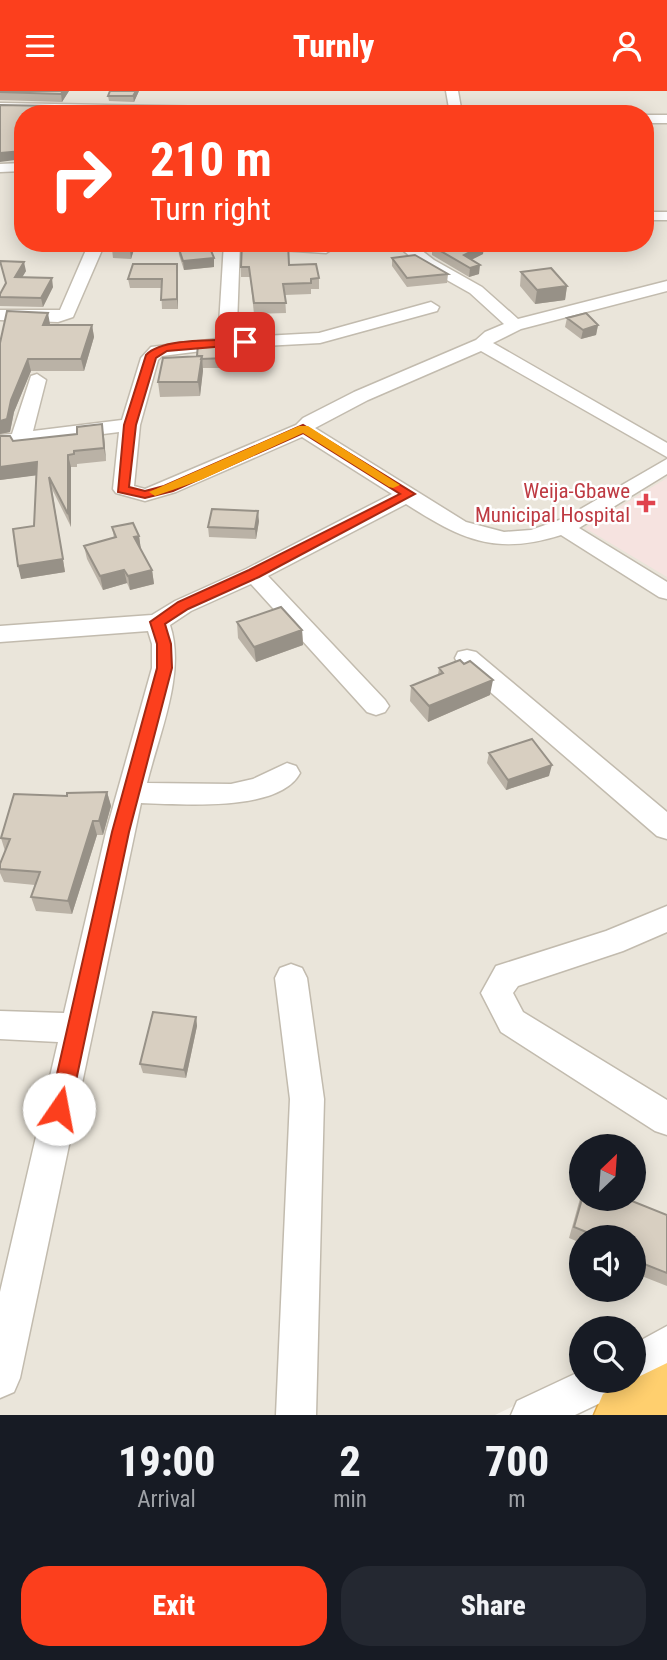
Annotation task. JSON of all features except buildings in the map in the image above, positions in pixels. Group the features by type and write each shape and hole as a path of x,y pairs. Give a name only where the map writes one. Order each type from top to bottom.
{"highway":[{"path":"624,1415 667,1392"}],"street":[{"path":"0,316 58,317 67,313 93,252"},
{"path":"228,325 232,252"},
{"path":"414,252 477,290 515,325"},
{"path":"431,307 320,338 225,343 156,351 150,358 130,425 123,489 145,495 197,478 303,429 310,422 360,396 482,344 491,335 515,325 667,286"},
{"path":"482,344 667,451"},
{"path":"21,439 37,380"},
{"path":"0,442 130,425"},
{"path":"303,429 458,527 511,538 537,535 583,517 667,465"},
{"path":"0,634 157,622 183,605 254,573 409,494"},
{"path":"561,526 667,592"},
{"path":"254,573 376,706"},
{"path":"0,1378 131,793 164,668 164,644 157,622"},
{"path":"467,658 667,828"},
{"path":"131,793 239,793 259,788 287,773"},
{"path":"667,919 612,942 507,976 497,993 512,1022 667,1119"},
{"path":"290,978 307,1099 296,1415"},
{"path":"0,1025 77,1028"},
{"path":"646,1358 667,1345"},
{"path":"531,1415 578,1393"}],"shaded area":[{"path":"0,91 667,91 667,1330 646,1341 646,1316 569,1316 569,1379 495,1415 0,1415"},
{"name":"Weija-Gbawe Municipal Hospital","path":"667,478 667,577 585,528"}],"slow traffic":[{"path":"155,492 197,478 303,429 393,485"}],"place":[{"name":"Weija-Gbawe Municipal Hospital","path":"646,503"}],"route":[{"path":"59,1109 120,832 164,668 164,644 157,622 183,605 254,573 409,494 303,429 197,478 169,488 145,495 123,489 130,425 150,358 156,351 166,348 245,342"}]}
